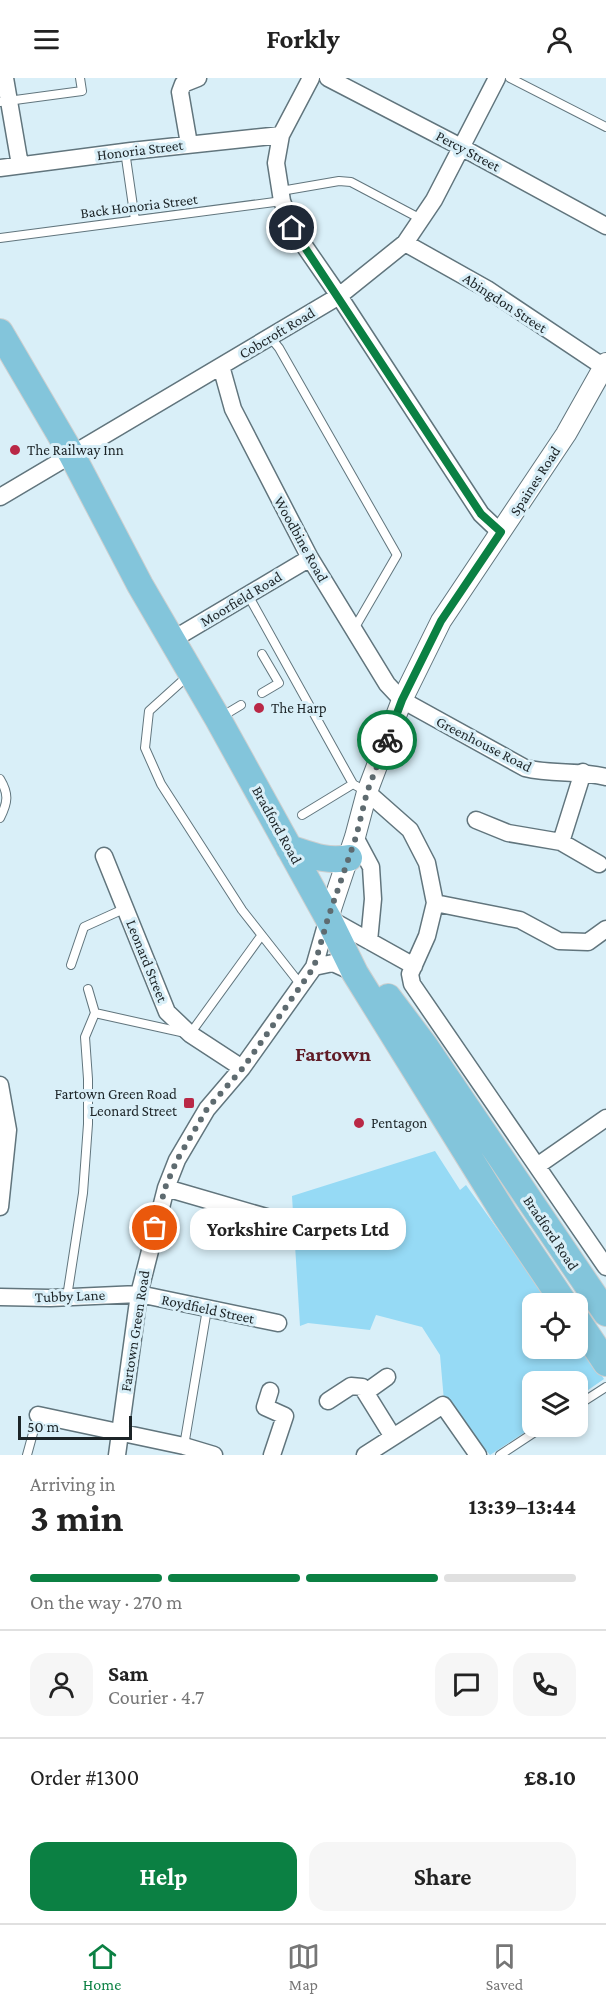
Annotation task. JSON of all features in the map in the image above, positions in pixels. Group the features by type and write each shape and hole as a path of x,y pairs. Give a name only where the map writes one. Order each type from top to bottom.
{"main road":[{"name":"Bradford Road","path":"0,332 72,455 140,585 218,719 328,918 425,1046 606,1313"},
{"path":"289,848 323,859 334,860 352,848"},
{"path":"328,918 356,973 505,1215 558,1293"},
{"path":"588,1336 606,1363"}],"street":[{"path":"5,78 4,102 20,165"},
{"path":"189,144 180,92 183,84 198,78"},
{"path":"311,78 281,135 276,162 282,196 292,228 481,514 501,532"},
{"name":"Percy Street","path":"328,78 606,226"},
{"name":"Cobcroft Road","path":"0,497 339,296 405,243 434,200 497,78"},
{"name":"Honoria Street","path":"0,168 128,151 281,135"},
{"name":"Abingdon Street","path":"405,243 486,289 605,365"},
{"name":"Spaines Road","path":"328,918 352,848 360,788 441,621 566,434 605,365"},
{"name":"Woodbine Road","path":"222,366 233,409 310,558 387,684 402,700"},
{"name":"Moorfield Road","path":"170,637 310,558"},
{"name":"Greenhouse Road","path":"402,700 525,768 540,772 583,772 606,777"},
{"path":"561,842 583,772"},
{"path":"328,918 414,966 428,936 435,903 426,863 410,830 360,788"},
{"path":"476,820 508,833 561,842 599,864"},
{"path":"352,848 371,867 373,899 369,941"},
{"name":"Leonard Street","path":"104,856 167,1012 190,1034 243,1068"},
{"path":"435,903 520,920 559,941 588,942 606,929"},
{"name":"Fartown Green Road","path":"117,1455 139,1294 165,1188 177,1160 207,1109 243,1068 314,967 328,918"},
{"path":"314,967 333,963 356,973"},
{"name":"Bradford Road","path":"414,966 410,974 412,984 606,1266"},
{"path":"0,1085 8,1130 0,1207"},
{"path":"537,1166 606,1118"},
{"path":"165,1188 280,1221"},
{"name":"Tubby Lane","path":"0,1297 139,1294"},
{"name":"Roydfield Street","path":"139,1294 278,1323"},
{"path":"366,1392 387,1377"},
{"path":"328,1401 351,1386 362,1387 393,1437"},
{"path":"270,1391 265,1407 285,1416 272,1455"},
{"path":"365,1455 442,1405 478,1455"},
{"path":"38,1415 85,1419 120,1432 214,1455"}],"lane":[{"path":"4,102 82,91 80,78"},
{"path":"510,78 606,127"},
{"path":"128,151 138,220"},
{"name":"Back Honoria Street","path":"0,238 172,215 282,196 339,181 351,182 421,219"},
{"path":"270,337 279,348 397,555 354,630"},
{"path":"248,595 360,788 303,816"},
{"path":"262,654 279,683 262,693"},
{"path":"191,673 149,711 145,748 161,784 242,910 301,985"},
{"path":"218,719 241,705"},
{"path":"0,779 7,791 8,803 0,818"},
{"path":"71,965 84,927 126,908"},
{"path":"95,1013 190,1034 261,936"},
{"path":"66,1297 82,1193 88,1124 86,1037 95,1013 88,989"},
{"path":"184,1446 207,1309"},
{"path":"588,1399 606,1387"},
{"path":"27,1455 38,1415"},
{"path":"500,1455 527,1437"}],"shaded area":[{"path":"435,1151 460,1190 466,1185 543,1293 522,1293 522,1359 588,1359 588,1356 604,1379 588,1390 588,1371 522,1371 522,1434 490,1455 444,1401 440,1355 422,1327 376,1315 370,1330 308,1323 300,1326 292,1196"}],"way so far":[{"path":"155,1228 165,1188 177,1160 207,1109 243,1068 314,967 356,837 367,792 387,740"}],"place":[{"name":"The Railway Inn","path":"15,450"},
{"name":"The Harp","path":"259,708"},
{"name":"Fartown Green Road Leonard Street","path":"189,1103"},
{"name":"Pentagon","path":"359,1123"},
{"name":"Yorkshire Carpets Ltd","path":"155,1228"}],"district":[{"name":"Fartown","path":"333,1054"}],"route":[{"path":"292,228 481,514 501,532 441,621 402,700 387,740"}]}
